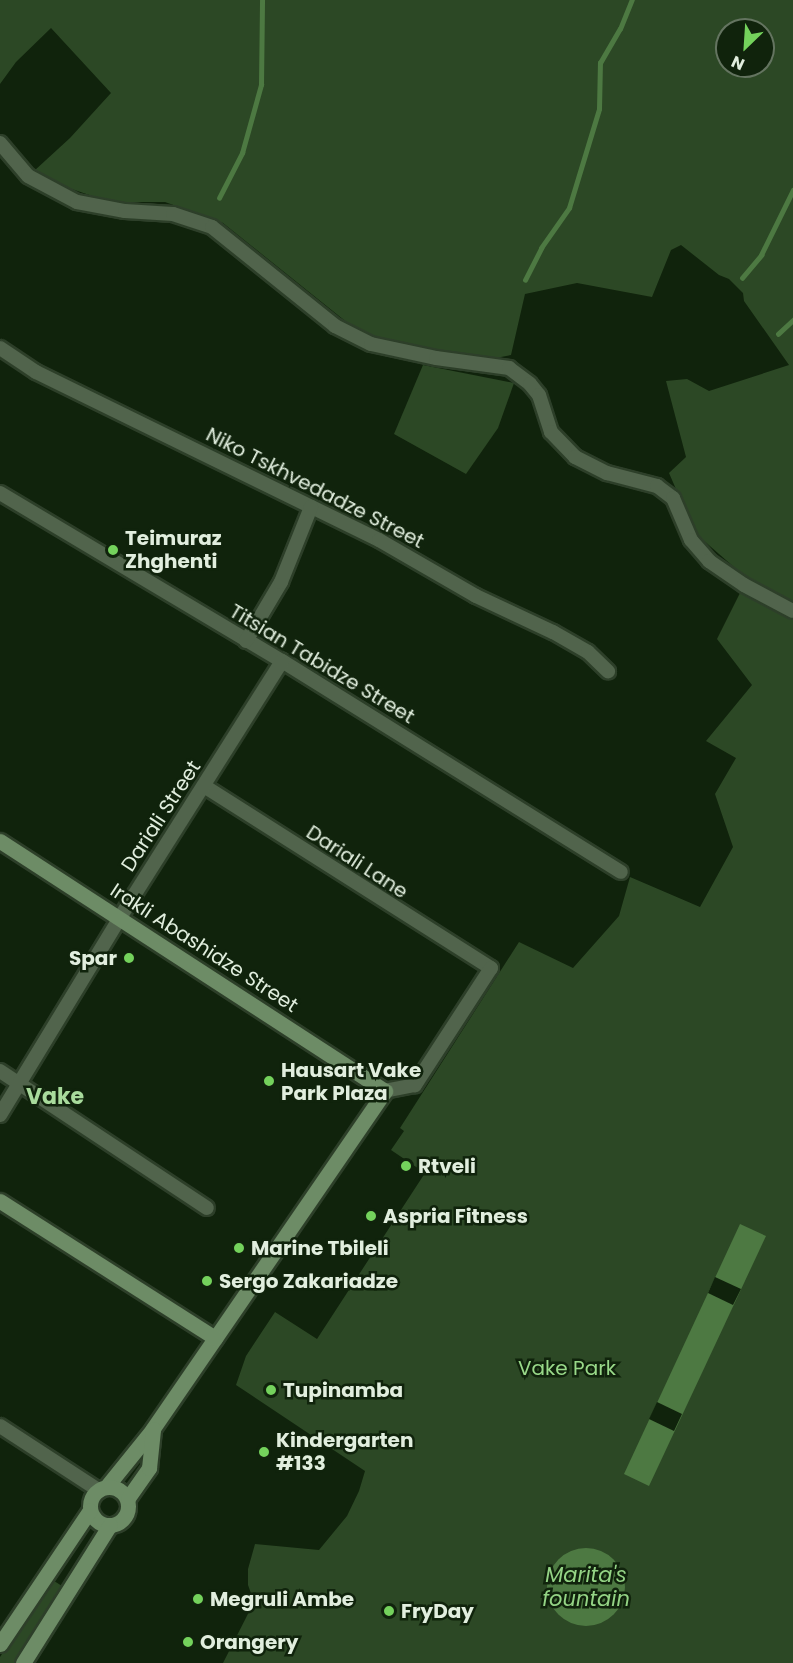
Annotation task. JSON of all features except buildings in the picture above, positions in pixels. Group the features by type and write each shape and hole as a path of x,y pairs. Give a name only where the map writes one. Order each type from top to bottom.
{"street":[{"path":"0,143 28,176 77,202 125,211 173,214 212,227 335,326 371,344 436,358 509,368 530,384 539,395 551,432 575,457 607,473 657,486 673,498 691,540 709,561 744,585 793,611"},
{"name":"Niko Tskhvedadze Street","path":"0,348 36,372 379,540 476,596 579,647 608,671"},
{"name":"Titsian Tabidze Street","path":"0,493 282,661 621,872"},
{"path":"246,641 281,582 311,507"},
{"name":"Dariali Street","path":"0,1115 119,919 282,661"},
{"name":"Dariali Lane","path":"204,786 491,968 415,1085 385,1091"},
{"name":"Irakli Abashidze Street","path":"0,841 385,1091"},
{"path":"0,1071 207,1208"},
{"path":"0,1644 90,1510 92,1497 103,1488 153,1429 385,1091"},
{"path":"0,1201 215,1338"},
{"path":"0,1426 103,1488 120,1489 128,1498"},
{"path":"90,1510 97,1521 110,1525 116,1524 126,1516 128,1498 148,1468 153,1429"},
{"path":"23,1663 110,1525"}],"green space":[{"path":"0,0 793,0 793,604 743,575 695,533 669,473 686,457 666,381 687,379 709,391 789,365 744,301 743,293 729,279 719,275 681,245 671,250 652,297 577,283 525,294 511,355 491,359 381,341 354,328 223,223 165,202 110,202 48,181 34,171 70,138 111,93 51,28 16,62 0,84"},
{"path":"423,365 514,383 498,428 466,474 394,434"},
{"name":"Vake Park","path":"744,585 793,611 793,1663 223,1663 254,1602 248,1585 248,1569 255,1544 319,1550 347,1516 359,1491 365,1471 236,1385 246,1356 275,1312 317,1339 425,1173 391,1150 404,1131 400,1128 519,942 573,968 619,916 630,877 700,907 733,847 715,794 736,758 706,741 752,685 717,639"},
{"path":"51,1579 62,1586 14,1663 0,1663 0,1657"}],"water":[{"path":"740,1224 766,1236 649,1486 624,1474"},
{"name":"Marita's fountain","path":"586,1548 601,1551 614,1559 622,1572 625,1587 622,1602 614,1615 601,1623 586,1626 571,1623 558,1615 550,1602 547,1587 550,1572 558,1559 571,1551"}],"pier":[{"path":"715,1277 741,1289 733,1305 708,1293"},
{"path":"657,1402 682,1414 674,1431 649,1419"}],"waterway":[{"path":"219,198 242,153 261,85 262,0"},
{"path":"525,280 541,248 569,208 599,109 600,63 620,29 632,0"},
{"path":"742,278 761,255 793,190"},
{"path":"778,334 793,320"}],"place":[{"name":"Teimuraz Zhghenti","path":"113,550"},
{"name":"Spar","path":"129,958"},
{"name":"Hausart Vake Park Plaza","path":"269,1081"},
{"name":"Rtveli","path":"406,1166"},
{"name":"Aspria Fitness","path":"371,1216"},
{"name":"Marine Tbileli","path":"239,1248"},
{"name":"Sergo Zakariadze","path":"207,1281"},
{"name":"Tupinamba","path":"271,1390"},
{"name":"Kindergarten #133","path":"264,1452"},
{"name":"Megruli Ambe","path":"198,1599"},
{"name":"FryDay","path":"389,1611"},
{"name":"Orangery","path":"188,1642"}],"district":[{"name":"Vake","path":"55,1097"}]}
